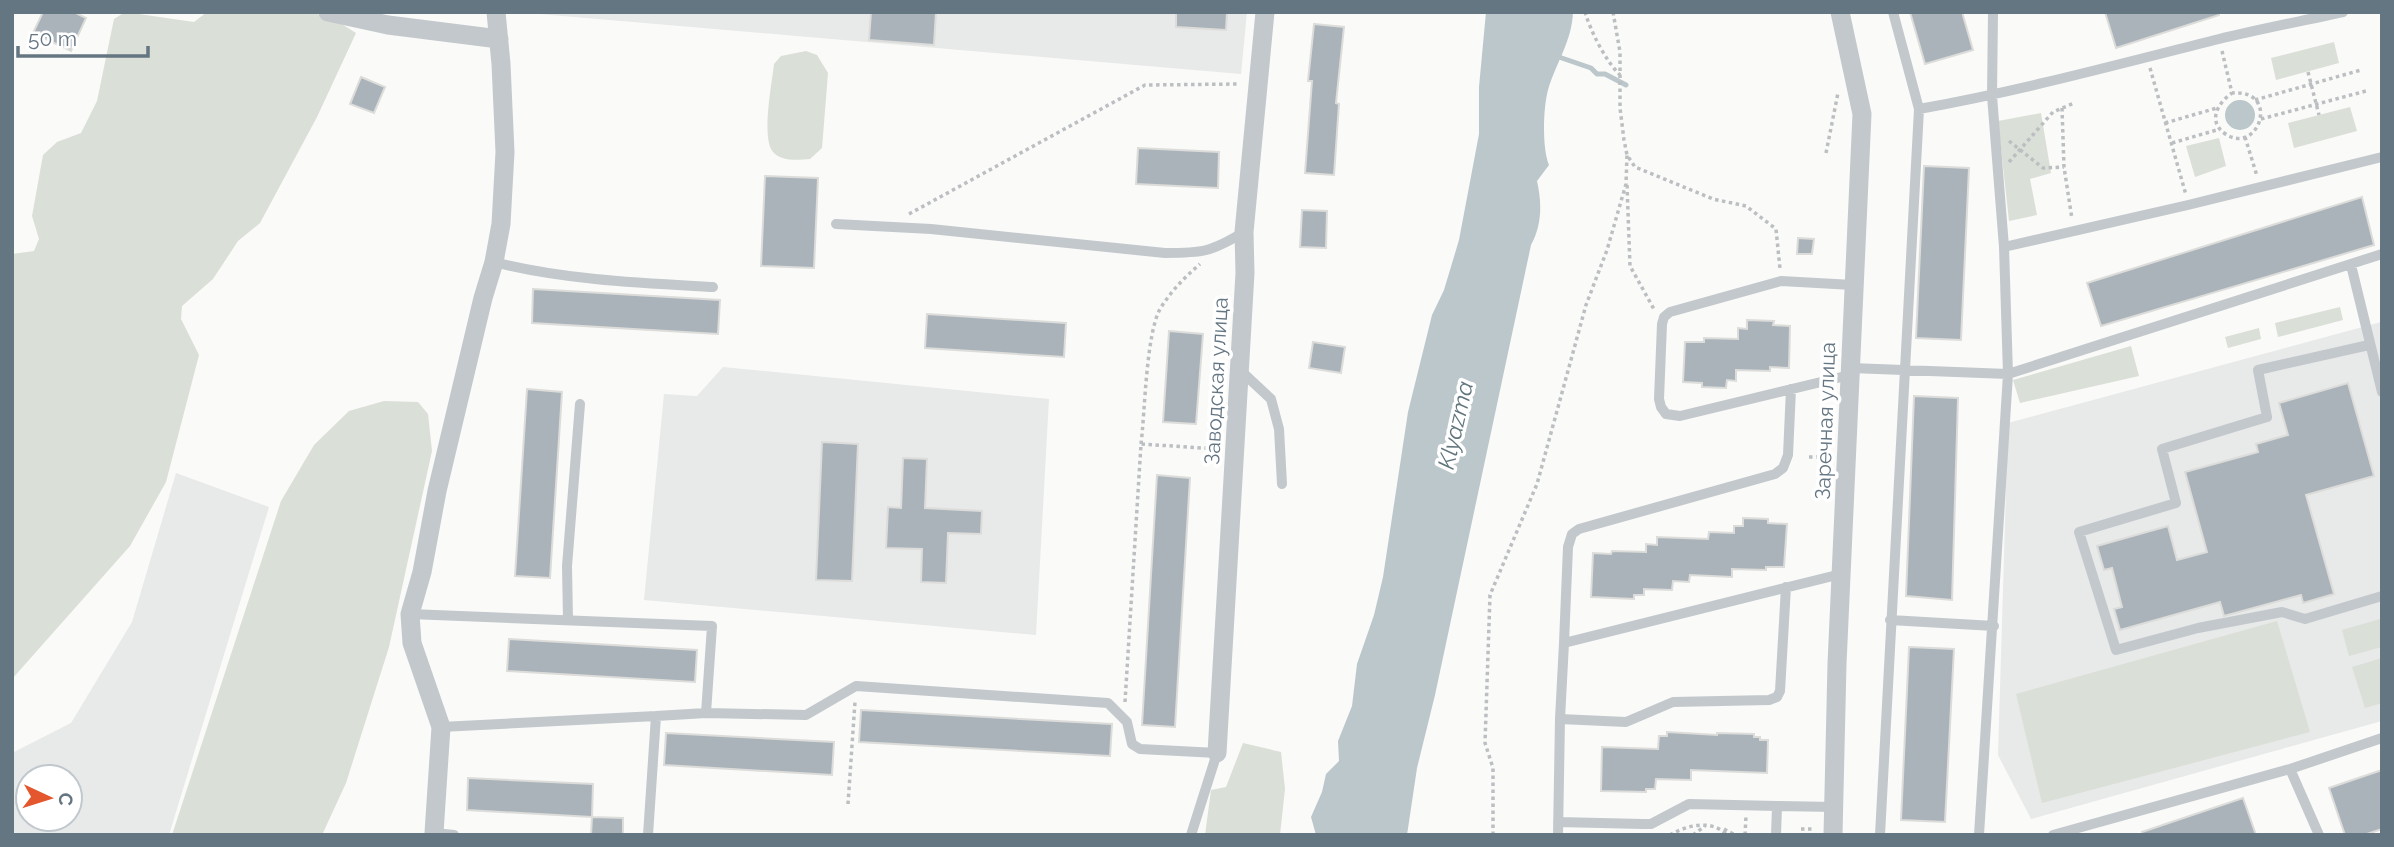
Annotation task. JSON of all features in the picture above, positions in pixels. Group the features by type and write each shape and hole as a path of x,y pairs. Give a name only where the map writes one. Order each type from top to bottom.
{"street":[{"path":"328,12 388,25 499,40"},
{"path":"444,834 441,727 412,643 410,614 422,572 438,491 501,224 505,152 496,12"},
{"name":"Заводская улица","path":"1217,753 1245,273 1244,232 1265,12"},
{"name":"Заречная улица","path":"1827,832 1834,807 1841,574 1862,114 1840,12"}],"lane":[{"path":"1880,835 1919,109 1893,12"},
{"path":"1979,835 2008,374 2004,247 1992,96 1993,12"},
{"path":"1919,109 1992,96 2219,39 2343,12"},
{"path":"2004,247 2382,157"},
{"path":"836,224 1165,253 1200,253 1221,246 1244,232"},
{"path":"1853,285 1781,281 1670,312 1664,317 1662,324 1661,407 1666,414 1680,416 1850,372 1904,370 2008,374 2382,254"},
{"path":"494,262 622,282 713,287"},
{"path":"2351,265 2382,392"},
{"path":"2369,345 2258,370 2267,417 2161,449 2176,503 2079,532 2116,650 2198,628 2282,612 2305,619 2382,596"},
{"path":"1239,369 1271,398 1279,429 1282,484"},
{"path":"1558,835 1568,547 1572,534 1579,529 1775,474 1783,468 1788,455 1791,389"},
{"path":"568,620 567,566 579,404"},
{"path":"1564,643 1841,574"},
{"path":"1560,719 1626,722 1673,702 1769,700 1777,697 1780,691 1786,587"},
{"path":"410,614 712,626 706,713"},
{"path":"1891,620 1994,626"},
{"path":"441,727 706,713 806,715 856,686 1108,703 1124,717 1132,744 1140,749 1217,753 1191,835"},
{"path":"648,835 656,716"},
{"path":"2053,835 2290,769 2382,738"},
{"path":"2290,769 2319,835"},
{"path":"1558,822 1651,824 1689,804 1834,807"},
{"path":"1776,835 1777,806"}],"path":[{"path":"1584,12 1590,30 1612,67 1620,75"},
{"path":"1613,12 1620,52 1620,107 1627,155 1630,266 1662,324"},
{"path":"2219,39 2232,93"},
{"path":"2147,59 2188,205"},
{"path":"2255,100 2361,70"},
{"path":"2308,72 2319,115"},
{"path":"887,227 1145,85 1245,84"},
{"path":"1826,153 1838,90"},
{"path":"2261,119 2367,91"},
{"path":"2241,92 2255,100 2259,105 2261,119 2258,127 2245,137 2233,138 2220,129 2216,114 2221,100 2232,93 2241,92"},
{"path":"1998,174 2053,112 2074,103"},
{"path":"2062,108 2064,167 2074,231"},
{"path":"2165,123 2217,108"},
{"path":"2171,143 2220,129"},
{"path":"1995,130 2043,168 2064,167"},
{"path":"2245,137 2260,187"},
{"path":"1627,155 1635,167 1713,199 1746,206 1776,229 1781,281"},
{"path":"1493,835 1493,768 1485,743 1490,595 1537,484 1586,305 1626,184 1627,155"},
{"path":"1124,717 1142,444 1152,337 1159,311 1177,285 1203,261"},
{"path":"1142,444 1234,450"},
{"path":"1809,457 1824,457"},
{"path":"848,804 856,686"},
{"path":"1693,835 1703,827 1711,825"},
{"path":"1670,835 1688,827 1711,825 1735,835"},
{"path":"1719,827 1727,835"},
{"path":"1801,829 1827,832"}],"shaded area":[{"path":"125,12 194,22 207,12 309,12 332,18 356,33 317,117 260,223 238,241 213,279 182,306 181,319 199,355 166,482 130,546 12,679 12,254 34,251 39,239 32,216 43,155 57,142 81,133 97,101 114,19"},
{"path":"516,12 1247,12 1241,74"},
{"path":"2334,42 2339,63 2276,80 2271,58"},
{"path":"806,51 817,55 828,73 822,148 810,159 785,159 773,152 768,135 768,110 774,64 781,56"},
{"path":"2350,107 2357,131 2294,148 2288,123"},
{"path":"2041,113 2051,173 2030,179 2037,215 2009,221 1998,121"},
{"path":"2219,138 2226,166 2195,177 2186,146"},
{"path":"2340,307 2343,320 2278,337 2275,323"},
{"path":"2381,322 2382,721 2031,819 1998,755 2008,423"},
{"path":"2259,328 2261,339 2228,348 2225,337"},
{"path":"2131,346 2139,376 2020,403 2013,380"},
{"path":"723,367 1049,399 1036,635 644,600 664,394 697,396"},
{"path":"384,401 418,402 428,414 432,451 389,647 346,783 322,835 172,835 281,501 314,445 349,411"},
{"path":"176,473 269,507 169,835 12,835 12,753 71,723 132,622"},
{"path":"2380,619 2382,647 2349,656 2342,630"},
{"path":"2277,621 2310,732 2042,803 2016,694"},
{"path":"2382,658 2382,703 2365,708 2352,667"},
{"path":"1243,743 1281,752 1285,789 1280,835 1205,835 1211,790 1226,787"}],"water":[{"name":"Klyazma","path":"1486,12 1573,12 1570,33 1546,98 1544,139 1549,165 1537,181 1540,197 1539,222 1531,245 1417,768 1407,835 1316,835 1311,817 1322,792 1326,774 1339,761 1338,741 1352,706 1357,664 1374,615 1383,577 1408,412 1432,315 1444,290 1459,240 1479,134 1479,87"},
{"path":"2240,100 2251,104 2255,115 2251,126 2240,130 2229,126 2225,115 2229,104"}],"building":[{"path":"43,12 74,12 86,18 71,51 33,33"},
{"path":"871,12 936,12 934,45 869,40"},
{"path":"1176,12 1227,12 1226,30 1176,27"},
{"path":"1910,12 1962,12 1973,50 1925,64"},
{"path":"2105,12 2219,12 2219,15 2116,48"},
{"path":"1314,24 1344,27 1336,103 1339,104 1334,175 1305,173 1312,81 1308,81"},
{"path":"361,77 385,87 374,113 350,104"},
{"path":"1138,148 1219,152 1218,188 1136,184"},
{"path":"1924,166 1969,168 1961,340 1916,338"},
{"path":"765,176 818,178 814,268 761,266"},
{"path":"2362,197 2374,245 2101,326 2087,283"},
{"path":"1302,210 1327,211 1326,248 1300,247"},
{"path":"1798,238 1814,239 1812,254 1797,254"},
{"path":"533,289 720,300 718,334 532,323"},
{"path":"927,314 1066,323 1064,357 925,348"},
{"path":"1747,320 1774,321 1773,325 1790,326 1789,368 1770,367 1770,371 1736,370 1736,381 1727,380 1726,388 1702,387 1702,383 1683,382 1685,342 1704,342 1704,338 1738,339 1738,328 1747,329"},
{"path":"1169,331 1203,334 1196,424 1163,422"},
{"path":"1313,342 1345,347 1341,373 1309,368"},
{"path":"2348,383 2374,476 2306,495 2334,594 2303,603 2301,595 2224,616 2220,602 2120,630 2114,609 2122,607 2112,568 2104,570 2097,546 2168,526 2177,560 2207,552 2185,472 2258,452 2256,444 2288,435 2279,403"},
{"path":"527,389 562,392 550,578 515,576"},
{"path":"1914,396 1958,398 1952,600 1906,596"},
{"path":"822,442 858,444 852,581 816,580"},
{"path":"903,458 927,459 925,508 982,511 981,534 948,533 946,583 921,582 922,549 886,548 888,507 901,508"},
{"path":"1157,475 1190,478 1175,727 1142,725"},
{"path":"1743,518 1768,519 1768,523 1787,524 1784,567 1766,567 1766,570 1732,569 1732,577 1690,575 1689,582 1673,581 1672,590 1644,589 1644,595 1634,595 1634,599 1591,597 1593,553 1646,552 1646,544 1657,545 1657,537 1708,539 1709,532 1734,533 1734,526 1743,526"},
{"path":"509,639 697,650 695,682 507,671"},
{"path":"1909,647 1954,649 1945,822 1901,820"},
{"path":"861,710 1112,724 1110,756 859,742"},
{"path":"1667,732 1754,734 1754,737 1760,737 1760,740 1768,740 1767,773 1691,770 1691,780 1656,779 1655,789 1646,789 1646,792 1601,791 1602,747 1658,749 1659,736 1667,736"},
{"path":"666,733 834,742 832,775 664,765"},
{"path":"2382,770 2382,829 2364,835 2345,835 2329,788"},
{"path":"468,778 593,784 592,817 467,810"},
{"path":"2243,798 2256,835 2143,835 2142,832"},
{"path":"592,817 623,818 623,835 591,835"}],"waterway":[{"path":"1556,56 1591,68 1597,74 1605,74 1626,85"}]}
